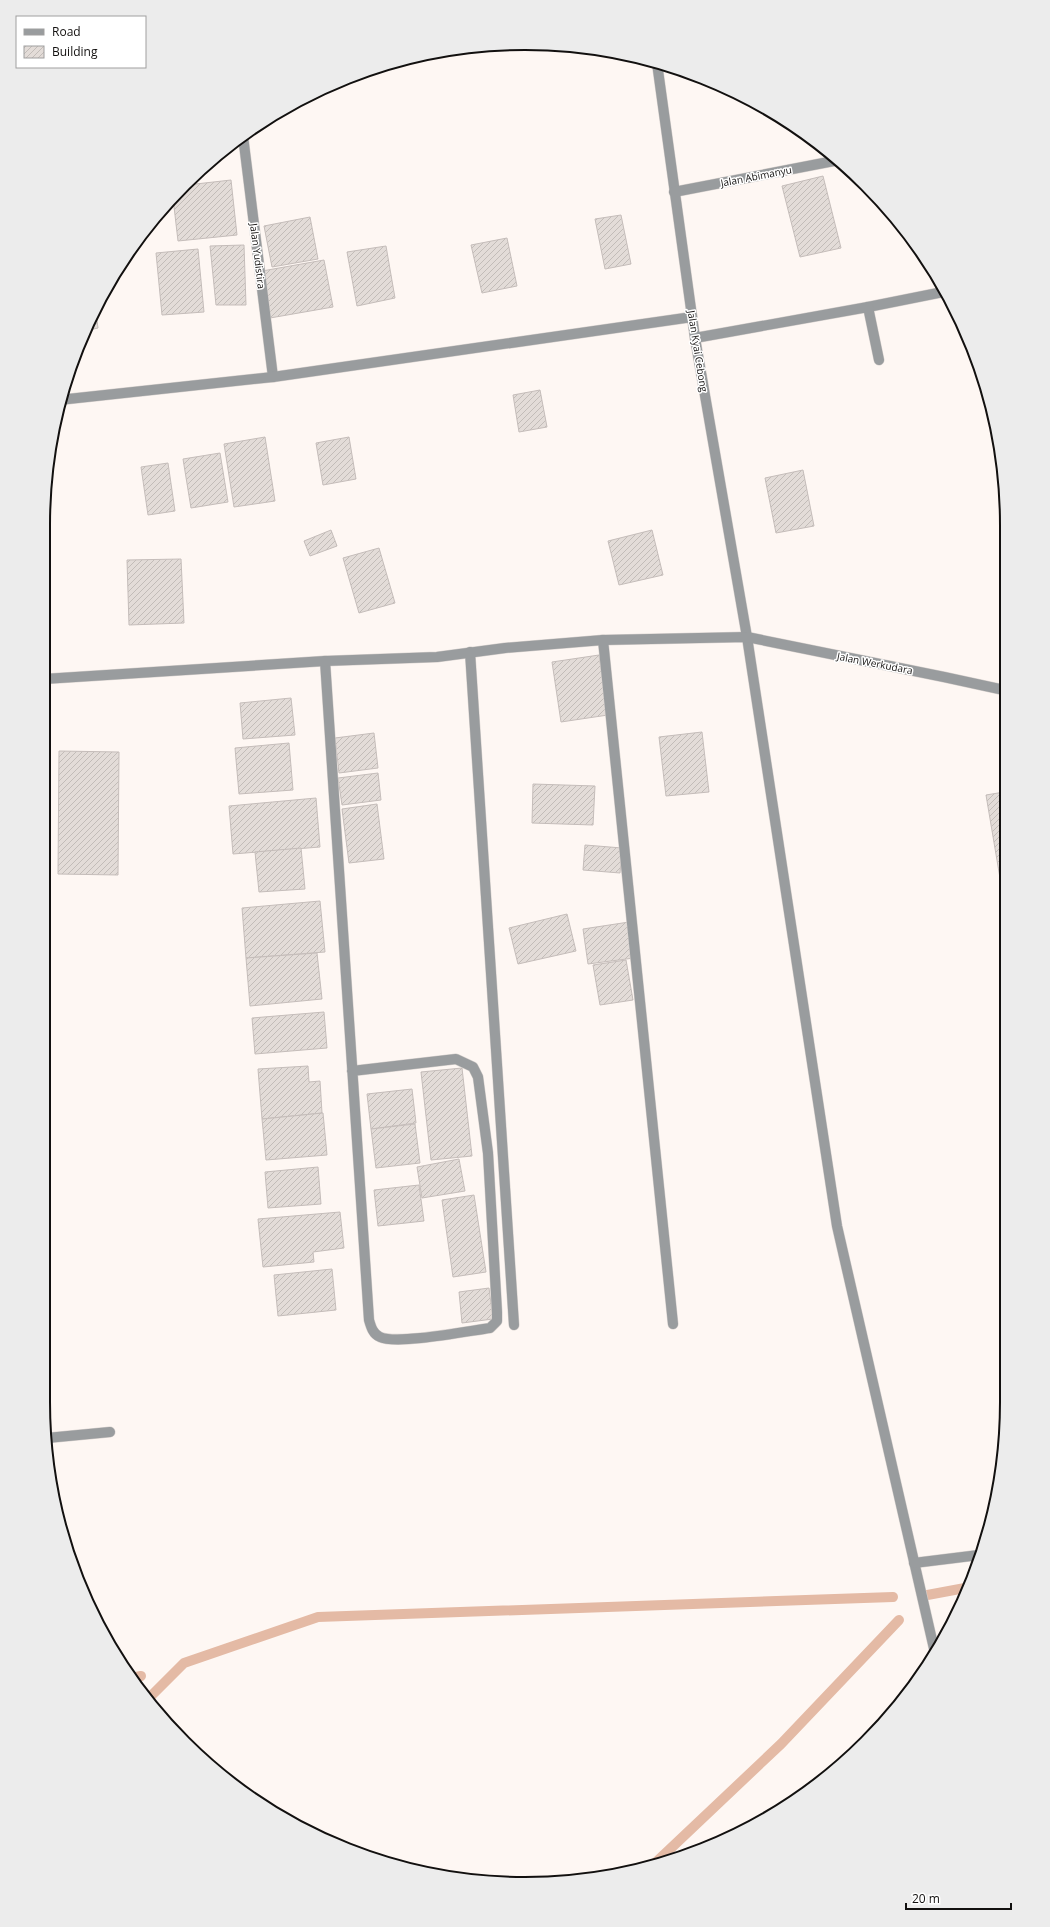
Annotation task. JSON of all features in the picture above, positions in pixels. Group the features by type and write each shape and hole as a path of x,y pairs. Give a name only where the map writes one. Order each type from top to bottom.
{"street":[{"name":"Jalan Kyai Cebong","path":"658,69 695,338 747,637 837,1226 934,1644"},
{"name":"Jalan Yudistira","path":"244,142 273,377"},
{"name":"Jalan Abimanyu","path":"674,192 830,162"},
{"path":"695,338 939,293"},
{"path":"868,307 879,360"},
{"path":"67,399 273,377 692,317"},
{"name":"Jalan Werkudara","path":"50,679 325,661 437,657 470,652 603,640 747,637 1000,689"},
{"path":"603,640 672,1324"},
{"path":"470,652 514,1325"},
{"path":"325,661 352,1071 369,1320 372,1330 379,1337 386,1339 422,1338 490,1328 497,1320 497,1312 488,1153 478,1077 472,1068 456,1059 352,1071"},
{"path":"51,1437 110,1432"},
{"path":"914,1563 975,1556"}],"building":[{"path":"823,176 841,248 800,257 782,186"},
{"path":"231,180 237,235 178,241 174,206 194,184"},
{"path":"621,215 631,264 605,269 595,219"},
{"path":"310,217 318,259 272,267 264,226"},
{"path":"507,238 517,286 482,293 471,245"},
{"path":"244,245 246,305 216,305 210,246"},
{"path":"386,246 395,298 357,306 347,252"},
{"path":"198,249 204,312 162,315 156,253"},
{"path":"324,260 333,307 270,318 262,271"},
{"path":"97,320 98,328 92,329"},
{"path":"540,390 547,427 519,432 513,395"},
{"path":"265,437 275,501 234,507 224,444"},
{"path":"349,437 356,479 323,485 316,443"},
{"path":"220,453 228,502 191,508 183,459"},
{"path":"168,463 175,511 148,515 141,467"},
{"path":"803,470 814,526 776,533 765,478"},
{"path":"331,530 337,546 310,556 304,541"},
{"path":"652,530 663,575 619,585 608,541"},
{"path":"379,548 395,603 359,613 343,558"},
{"path":"181,559 184,623 129,625 127,560"},
{"path":"599,655 608,715 561,722 552,662"},
{"path":"291,698 295,735 243,739 240,703"},
{"path":"702,732 709,792 666,796 659,737"},
{"path":"374,733 378,768 339,773 335,738"},
{"path":"289,743 293,790 239,794 235,748"},
{"path":"59,751 119,752 118,875 58,874"},
{"path":"378,773 381,800 342,805 338,778"},
{"path":"533,784 595,786 593,825 532,823"},
{"path":"1000,793 1000,878 986,795"},
{"path":"316,798 320,847 233,854 229,806"},
{"path":"377,804 384,859 349,863 342,809"},
{"path":"585,845 622,848 620,873 583,870"},
{"path":"301,848 305,889 259,892 255,852"},
{"path":"320,901 325,952 246,958 242,908"},
{"path":"567,914 576,951 518,964 509,928"},
{"path":"629,922 634,958 588,964 583,929"},
{"path":"317,953 322,999 250,1006 246,958"},
{"path":"626,960 633,1000 600,1005 593,965"},
{"path":"324,1012 327,1048 255,1054 252,1018"},
{"path":"308,1066 309,1082 320,1081 322,1113 262,1119 258,1069"},
{"path":"462,1068 472,1156 431,1160 421,1072"},
{"path":"412,1089 416,1123 371,1129 367,1094"},
{"path":"323,1113 327,1155 266,1160 262,1119"},
{"path":"415,1124 420,1163 376,1168 371,1129"},
{"path":"459,1159 465,1191 422,1198 417,1167"},
{"path":"318,1167 321,1204 268,1208 265,1172"},
{"path":"419,1185 424,1221 378,1226 374,1190"},
{"path":"474,1195 486,1272 453,1277 442,1200"},
{"path":"340,1212 344,1248 313,1252 314,1262 263,1267 258,1219"},
{"path":"332,1269 336,1310 278,1316 274,1275"},
{"path":"489,1288 493,1319 462,1323 459,1292"}],"waterway":[{"path":"922,1596 962,1589"},
{"path":"152,1695 184,1663 318,1617 893,1597"},
{"path":"662,1857 781,1744 899,1620"}]}
